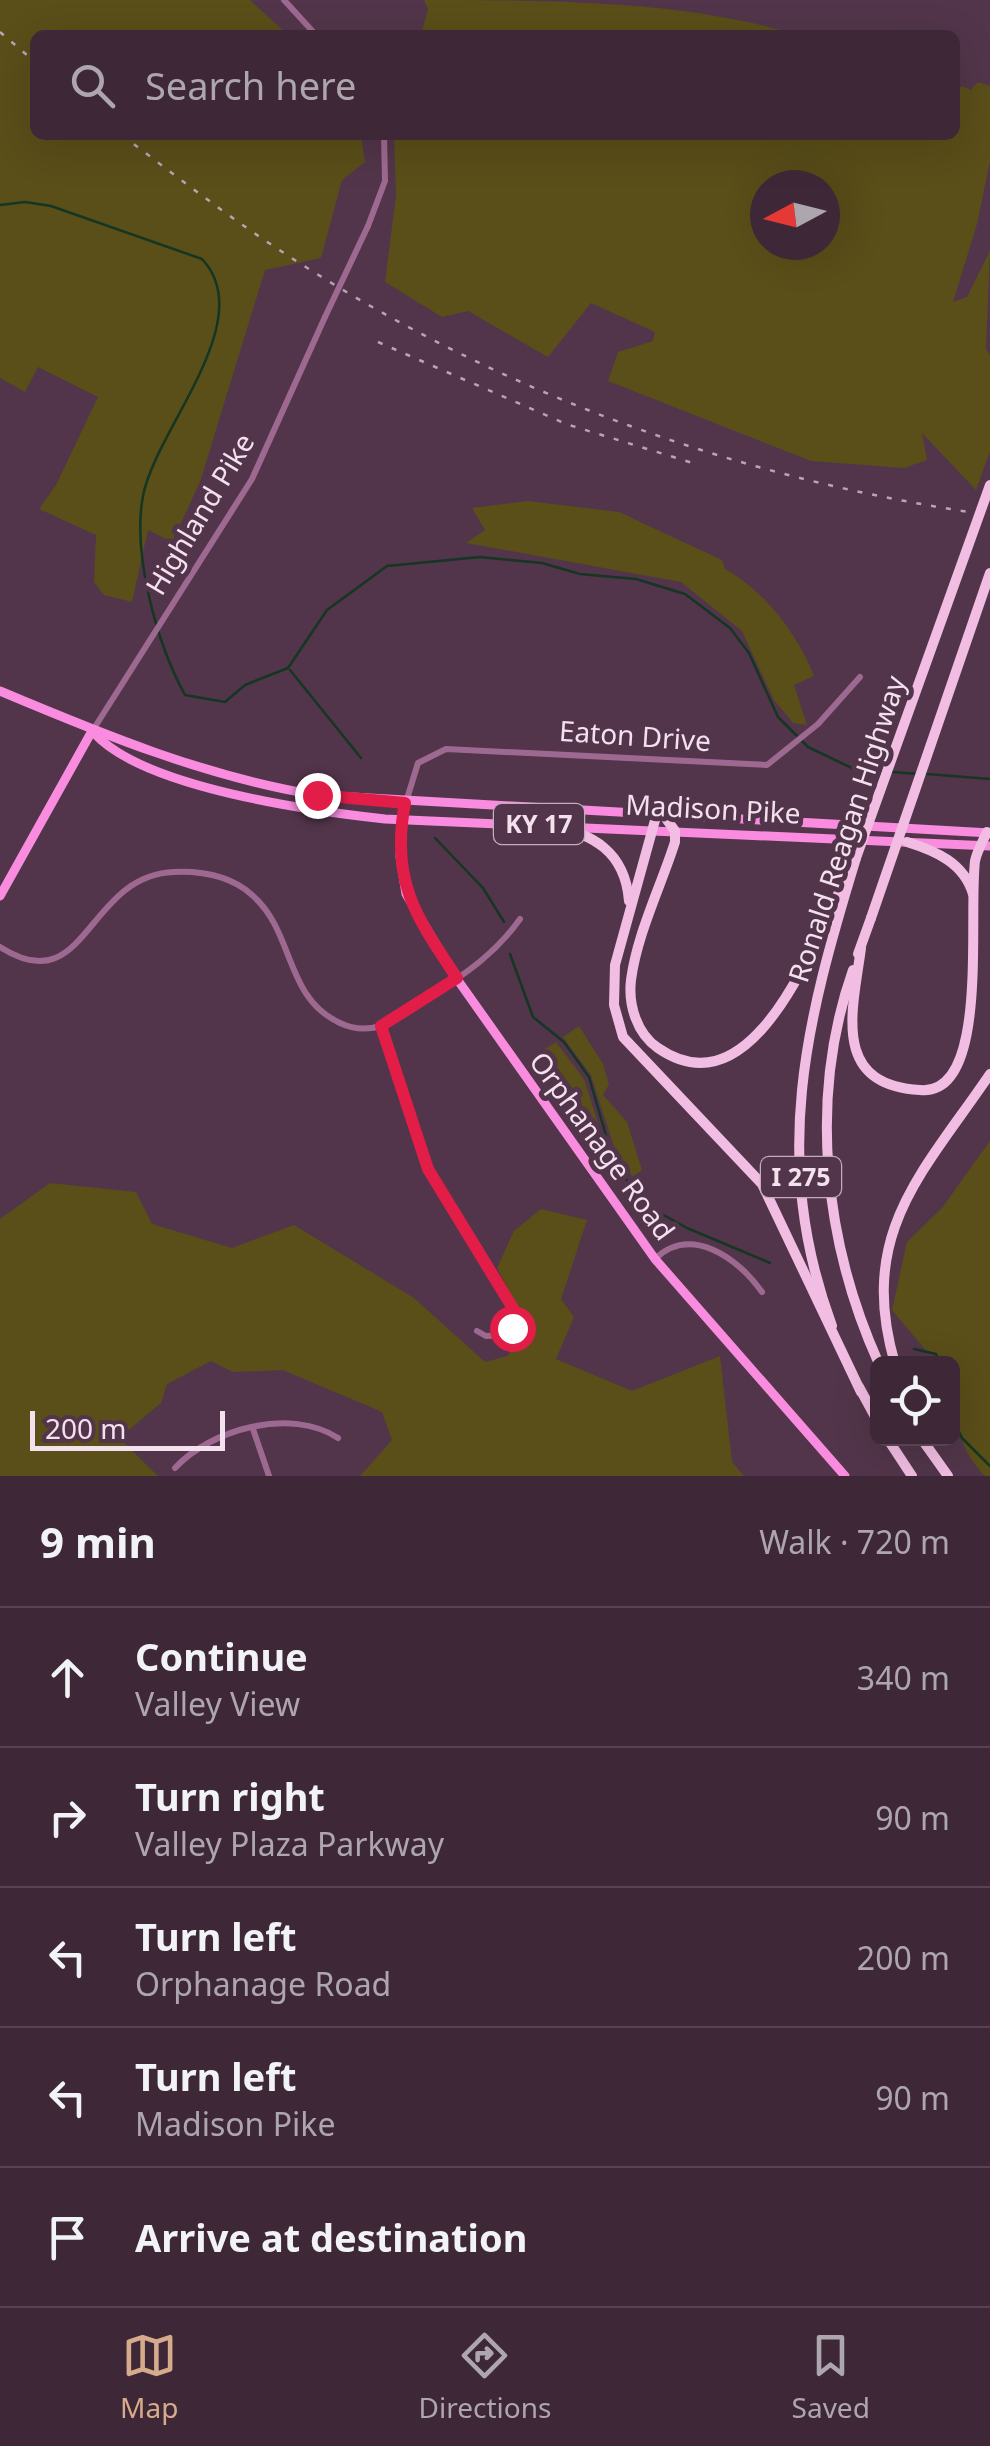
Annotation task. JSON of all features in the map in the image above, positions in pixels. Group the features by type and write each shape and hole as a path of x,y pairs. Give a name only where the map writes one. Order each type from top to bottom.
{"highway":[{"name":"Ronald Reagan Highway","path":"870,1408 818,1281 800,1169 804,1051 831,922 990,486"},
{"name":"Ronald Reagan Highway","path":"876,1356 843,1261 827,1147 834,1047 860,948 990,573"},
{"path":"831,922 794,984 753,1039 723,1059 694,1063 662,1051 640,1028 631,981 676,831 659,813 628,918 612,990 624,1037 762,1184 861,1392"},
{"path":"548,824 589,835 613,854 626,878 628,918"},
{"path":"986,984 975,865 988,832"},
{"path":"907,842 934,850 959,869 980,915"},
{"path":"860,948 850,1020 853,1045 864,1066 890,1085 920,1090 948,1085 970,1069"},
{"path":"893,1356 882,1308 889,1235 916,1177 990,1074"},
{"path":"892,1446 912,1476"},
{"path":"927,1446 948,1476"},
{"path":"934,1446 948,1476"}],"main road":[{"name":"Madison Pike","path":"0,691 92,731 208,771 281,789 405,803 988,832"},
{"name":"Madison Pike","path":"92,731 107,748 216,790 312,810 402,819 986,845"},
{"name":"Highland Pike","path":"0,896 92,731"},
{"name":"Orphanage Road","path":"405,803 400,856 406,894 457,978 655,1259 845,1476"}],"street":[{"path":"284,0 311,30"},
{"name":"Highland Pike","path":"92,731 268,449 385,181 384,140"},
{"name":"Eaton Drive","path":"405,803 418,763 446,749 767,765 783,757 818,724 860,677"},
{"path":"0,947 30,962 49,962 70,951 99,911 130,885 166,872 206,874 237,884 262,904 277,930 296,981 317,1009 345,1026 381,1026 486,960 520,919"},
{"path":"381,1026 428,1169 514,1310 512,1328 504,1335 486,1336 477,1331"},
{"path":"655,1259 676,1245 702,1246 742,1264 762,1292"},
{"path":"174,1468 196,1449 252,1429 291,1423 325,1430 338,1438"},
{"path":"252,1429 269,1476"}],"shaded area":[{"path":"0,0 250,0 283,30 30,30 30,140 362,140 365,162 342,180 321,258 265,270 200,482 172,542 148,530 132,602 104,595 94,582 96,535 39,509 56,485 98,397 38,367 25,392 0,378"},
{"path":"424,0 614,4 709,15 780,30 422,30 428,9"},
{"path":"978,82 990,86 990,161 977,224 953,302 967,297 990,251 986,349 990,355 990,451 976,490 922,433 927,460 904,468 811,461 608,381 618,352 653,341 655,332 591,303 548,357 468,311 442,317 385,282 396,195 394,140 960,140 960,88 971,90"},
{"path":"528,501 619,512 722,560 725,569 754,589 778,615 807,661 814,676 794,685 807,725 793,723 774,700 742,631 681,582 466,543 485,530 472,508"},
{"path":"579,1026 603,1064 609,1084 603,1095 627,1122 642,1170 633,1177 616,1153 591,1075 563,1037"},
{"path":"556,1042 584,1079 611,1164 608,1170 559,1096 545,1049"},
{"path":"990,1141 990,1476 985,1476 975,1464 960,1434 960,1356 927,1352 892,1310 907,1242 942,1208"},
{"path":"50,1183 136,1192 152,1224 232,1248 294,1225 414,1298 485,1362 508,1356 522,1327 521,1314 497,1268 514,1231 541,1209 587,1220 561,1299 574,1317 556,1359 632,1391 720,1356 732,1462 744,1476 360,1476 392,1440 382,1412 283,1370 233,1372 211,1361 167,1384 161,1403 119,1438 158,1476 0,1476 0,1219"}],"waterway":[{"path":"0,205 25,202 51,206 202,259 217,284 219,312 212,343 151,469 140,519 149,598 165,651 185,695 225,702 245,685 288,668 327,610 387,566 480,557 542,563 580,574 636,579 685,594 730,628 749,653 778,717 808,747 856,770 884,772"},
{"path":"290,670 361,758"},
{"path":"892,772 919,774"},
{"path":"927,774 990,779"},
{"path":"435,838 483,888 504,922"},
{"path":"510,954 533,1017 564,1042 589,1077 612,1156 640,1202 687,1228 770,1263"},
{"path":"914,1349 937,1356"},
{"path":"960,1434 990,1466"}],"railway":[{"path":"0,32 30,58"},
{"path":"129,140 233,218 380,312 546,393 720,456 899,500 990,515"},
{"path":"378,342 566,424 696,464"}],"route":[{"path":"317,795 405,803 400,856 406,894 457,978 394,1022 381,1026 428,1169 464,1234 514,1310 512,1328"}]}
